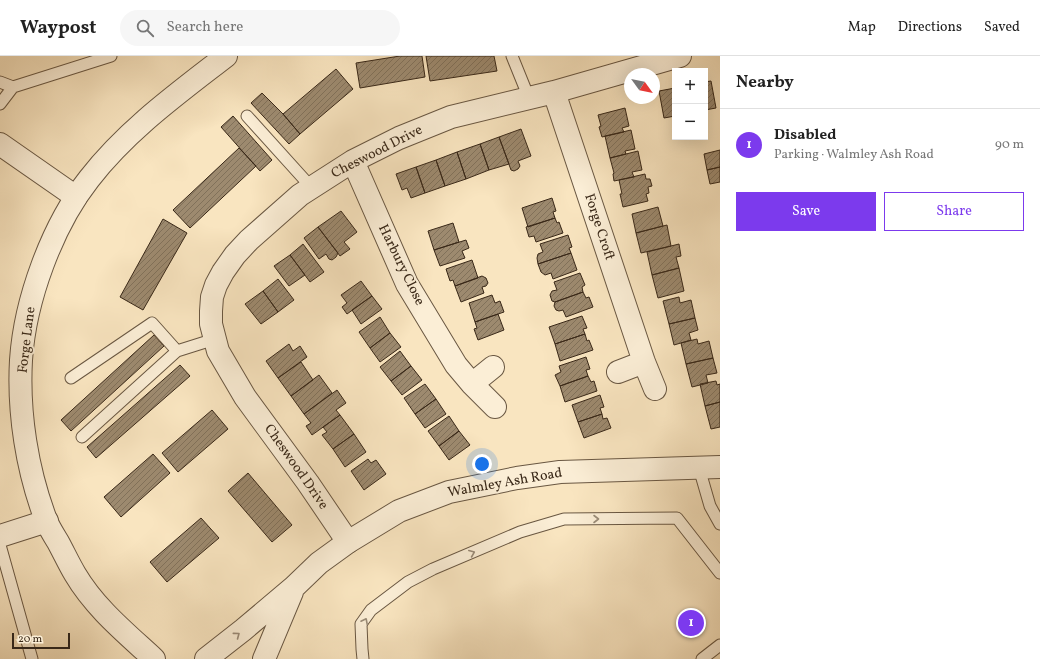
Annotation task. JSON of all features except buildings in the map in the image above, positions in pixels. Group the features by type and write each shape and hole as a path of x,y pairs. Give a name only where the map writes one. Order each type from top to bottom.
{"street":[{"name":"Forge Lane","path":"154,659 117,626 89,595 75,575 47,521 36,488 26,447 22,416 21,360 27,320 39,274 51,243 76,197 101,163 128,134 157,109 226,56"},
{"name":"Cheswood Drive","path":"348,542 308,483 245,397 221,357 210,324 212,298 216,285 223,272 235,255 249,240 300,195 353,161 399,138 451,117 554,92 680,56"},
{"name":"Forge Croft","path":"554,92 644,362 655,389"},
{"path":"0,144 76,197"},
{"name":"Harbury Close","path":"353,161 407,284 456,365 472,384 495,407"},
{"path":"618,372 644,362"},
{"path":"472,384 493,367"},
{"name":"Walmley Ash Road","path":"206,659 294,587 319,563 348,542 399,511 449,492 517,478 560,472 710,468"},
{"path":"0,536 47,521"},
{"name":"Walmley Ash Road","path":"264,659 294,587"}],"lane":[{"path":"0,104 13,87 111,56"},
{"path":"512,56 529,98"},
{"path":"0,82 13,87"},
{"path":"247,116 312,188"},
{"path":"71,378 152,323 178,351"},
{"path":"82,437 178,351 215,339"},
{"path":"710,468 710,506 720,524"},
{"path":"363,659 361,624 371,610 408,582 520,532 564,518 677,518 720,573"},
{"path":"0,545 32,659"},
{"path":"702,659 720,645"}],"place":[{"name":"Disabled","path":"691,623"}]}
